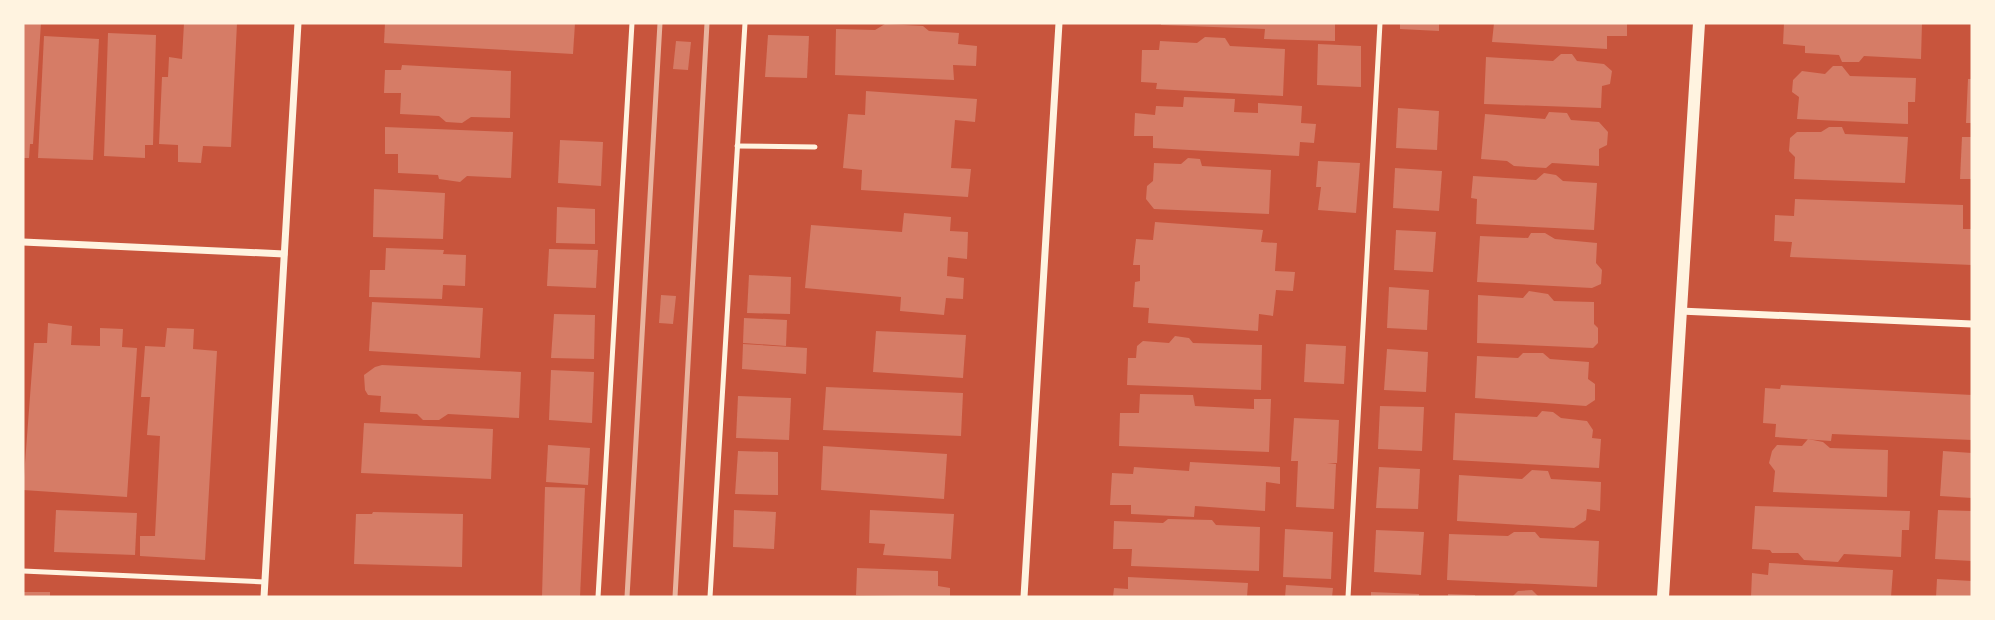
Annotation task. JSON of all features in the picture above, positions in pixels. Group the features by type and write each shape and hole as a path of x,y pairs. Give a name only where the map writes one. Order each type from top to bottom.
{"street":[{"path":"264,597 298,23"},
{"path":"1024,597 1059,23"},
{"path":"1663,597 1699,23"},
{"path":"23,242 284,254"},
{"path":"1680,311 1972,324"}],"lane":[{"path":"598,597 632,23"},
{"path":"710,597 744,23"},
{"path":"1348,597 1380,23"},
{"path":"737,146 815,147"},
{"path":"23,571 265,582"}],"building":[{"path":"23,23 41,23 33,144 30,144 29,158 23,158"},
{"path":"184,23 237,23 231,147 203,146 201,163 178,162 178,145 159,144 162,77 168,77 169,57 182,59"},
{"path":"385,23 575,23 573,54 384,43"},
{"path":"1161,23 1335,23 1335,41 1264,39 1265,29"},
{"path":"1400,23 1439,23 1439,31 1400,29"},
{"path":"1494,23 1627,23 1627,36 1607,36 1607,49 1492,42"},
{"path":"1784,23 1922,23 1921,59 1864,56 1859,62 1842,62 1839,55 1805,53 1805,46 1783,44"},
{"path":"885,24 923,26 929,31 959,33 958,44 977,46 976,66 953,65 954,80 835,75 836,29 875,30"},
{"path":"108,33 156,35 153,145 145,145 145,158 104,156"},
{"path":"768,35 809,36 807,78 765,77"},
{"path":"44,36 99,39 93,160 38,158"},
{"path":"1205,37 1225,38 1230,46 1285,49 1283,96 1156,89 1157,83 1141,82 1142,50 1159,50 1160,41 1197,43"},
{"path":"676,41 691,42 688,70 673,69"},
{"path":"1318,44 1361,46 1361,87 1317,85"},
{"path":"1561,54 1572,54 1577,61 1604,64 1612,71 1610,84 1602,86 1601,108 1484,104 1486,57 1553,61"},
{"path":"402,65 511,71 510,118 471,117 462,123 446,122 439,116 400,114 401,93 384,93 385,70 401,70"},
{"path":"1833,66 1842,66 1850,76 1916,78 1915,102 1908,102 1908,124 1797,119 1799,97 1792,92 1793,80 1802,71 1825,74"},
{"path":"1968,79 1972,79 1972,123 1966,123"},
{"path":"866,91 977,99 975,122 955,120 951,168 971,169 968,197 861,190 862,170 843,168 848,114 865,115"},
{"path":"1184,97 1235,99 1234,112 1258,113 1258,103 1302,106 1301,123 1316,124 1314,143 1300,142 1299,156 1153,148 1153,136 1134,136 1135,113 1155,115 1156,106 1183,107"},
{"path":"1398,108 1439,111 1437,150 1396,148"},
{"path":"1549,112 1567,113 1571,120 1599,122 1608,132 1607,145 1599,149 1599,166 1552,163 1546,168 1514,166 1507,161 1481,159 1485,114 1545,119"},
{"path":"385,127 513,132 511,178 467,176 460,182 439,179 438,175 398,173 398,154 385,154"},
{"path":"1829,127 1842,127 1845,134 1908,137 1905,183 1794,179 1795,157 1789,151 1790,138 1797,132 1821,132"},
{"path":"1962,137 1972,137 1972,179 1960,179"},
{"path":"560,140 603,142 601,186 558,183"},
{"path":"1188,158 1200,159 1202,166 1271,170 1269,214 1154,209 1146,199 1147,186 1153,181 1154,163 1181,164"},
{"path":"1318,161 1360,163 1356,213 1318,210 1321,187 1316,187"},
{"path":"1395,168 1442,171 1439,211 1393,208"},
{"path":"1544,173 1556,175 1563,181 1597,183 1594,230 1476,224 1477,199 1471,198 1473,176 1536,180"},
{"path":"374,189 445,193 443,239 373,237"},
{"path":"1795,199 1963,205 1963,229 1972,229 1972,265 1790,257 1792,242 1774,241 1775,215 1794,216"},
{"path":"557,207 595,209 595,244 556,243"},
{"path":"904,213 951,217 950,231 968,232 967,259 948,257 947,276 964,278 963,299 946,298 944,315 900,311 901,297 805,288 811,225 902,232"},
{"path":"1155,222 1263,230 1261,242 1277,243 1275,271 1295,272 1293,291 1276,290 1273,316 1259,314 1258,331 1148,323 1149,308 1133,307 1135,282 1140,281 1140,265 1133,265 1136,239 1153,240"},
{"path":"1396,230 1436,232 1433,272 1394,270"},
{"path":"1531,233 1545,233 1555,239 1597,243 1596,263 1602,270 1601,284 1592,288 1477,282 1480,236 1528,238"},
{"path":"386,248 444,250 443,254 466,255 465,286 443,285 442,299 369,297 370,270 385,270"},
{"path":"549,249 598,250 596,288 547,286"},
{"path":"749,275 791,277 790,314 747,313"},
{"path":"1389,287 1429,290 1427,330 1387,328"},
{"path":"1529,291 1548,294 1554,301 1594,302 1594,324 1598,328 1598,343 1593,348 1477,343 1478,295 1523,298"},
{"path":"661,295 676,296 673,324 659,323"},
{"path":"372,302 483,308 480,358 369,351"},
{"path":"554,314 595,315 594,359 551,358"},
{"path":"744,318 787,320 786,346 743,343"},
{"path":"48,323 72,326 71,345 100,346 100,328 123,329 122,347 137,348 127,497 23,490 34,343 47,343"},
{"path":"167,328 194,329 193,349 217,351 205,560 140,556 140,536 155,536 160,436 147,435 150,397 141,397 145,346 165,347"},
{"path":"876,331 966,335 963,378 873,372"},
{"path":"1175,336 1189,338 1193,343 1262,345 1261,390 1127,385 1128,358 1136,358 1137,346 1143,341 1169,343"},
{"path":"743,344 807,348 806,374 742,369"},
{"path":"1306,344 1346,346 1344,384 1304,382"},
{"path":"1387,349 1428,352 1426,392 1384,390"},
{"path":"1523,353 1543,353 1550,359 1589,362 1588,379 1595,384 1595,400 1586,406 1475,398 1477,356 1518,358"},
{"path":"382,365 521,372 519,418 448,414 439,420 423,420 417,414 380,412 381,396 368,395 364,375"},
{"path":"551,370 594,372 592,423 549,420"},
{"path":"1781,385 1972,395 1972,440 1832,434 1831,441 1775,437 1776,424 1763,423 1765,388 1780,389"},
{"path":"826,387 963,393 961,436 823,430"},
{"path":"1140,394 1193,395 1195,406 1254,409 1254,399 1271,399 1269,452 1119,446 1120,413 1139,413"},
{"path":"738,396 791,398 789,440 736,438"},
{"path":"1380,406 1424,407 1422,451 1378,449"},
{"path":"1542,411 1553,412 1561,418 1587,421 1593,430 1592,438 1601,439 1599,468 1453,460 1455,413 1537,417"},
{"path":"1294,418 1339,420 1337,463 1327,463 1336,464 1334,509 1296,507 1298,461 1291,461"},
{"path":"364,423 493,429 491,479 361,473"},
{"path":"1808,439 1823,442 1830,448 1888,450 1887,497 1773,492 1775,471 1769,463 1772,451 1777,445 1802,446"},
{"path":"548,445 590,448 588,485 546,482"},
{"path":"823,446 947,454 944,499 821,490"},
{"path":"738,451 778,452 778,495 735,494"},
{"path":"1943,451 1972,453 1972,498 1940,496"},
{"path":"1190,462 1280,467 1280,484 1266,482 1265,511 1195,506 1194,517 1131,514 1131,505 1110,505 1112,473 1133,474 1134,467 1189,471"},
{"path":"1379,467 1420,469 1418,509 1376,508"},
{"path":"1532,470 1548,471 1551,479 1601,482 1600,511 1587,509 1586,520 1574,528 1457,521 1459,475 1522,479"},
{"path":"545,487 585,488 580,597 542,597"},
{"path":"1755,506 1910,511 1909,530 1902,530 1901,557 1844,554 1838,562 1804,560 1798,553 1772,553 1770,550 1752,549"},
{"path":"56,510 137,513 135,555 54,552"},
{"path":"734,510 776,512 774,549 733,547"},
{"path":"870,510 954,514 951,559 883,555 885,544 869,543"},
{"path":"1938,510 1972,511 1972,561 1935,559"},
{"path":"356,514 463,514 462,567 354,564"},
{"path":"1168,519 1212,520 1216,525 1260,527 1259,571 1131,566 1132,549 1113,549 1114,521 1163,523"},
{"path":"1285,529 1333,532 1331,579 1283,577"},
{"path":"1376,530 1424,532 1421,575 1374,572"},
{"path":"1514,532 1535,532 1540,538 1599,541 1597,587 1447,580 1449,534 1508,536"},
{"path":"1769,563 1893,570 1891,597 1751,597 1752,573 1768,575"},
{"path":"857,568 938,571 938,586 950,588 950,597 856,595"},
{"path":"1128,577 1248,583 1247,597 1113,597 1114,588 1128,589"},
{"path":"1937,579 1972,581 1972,597 1936,597"},
{"path":"1286,585 1333,588 1332,597 1285,597"},
{"path":"1532,590 1539,597 1512,597 1518,591"},
{"path":"23,592 50,592 50,597 23,597"},
{"path":"1371,592 1419,594 1419,597 1371,597"},
{"path":"1448,594 1475,595 1475,597 1448,597"}],"railway":[{"path":"627,597 660,23"},
{"path":"675,597 707,23"}]}
